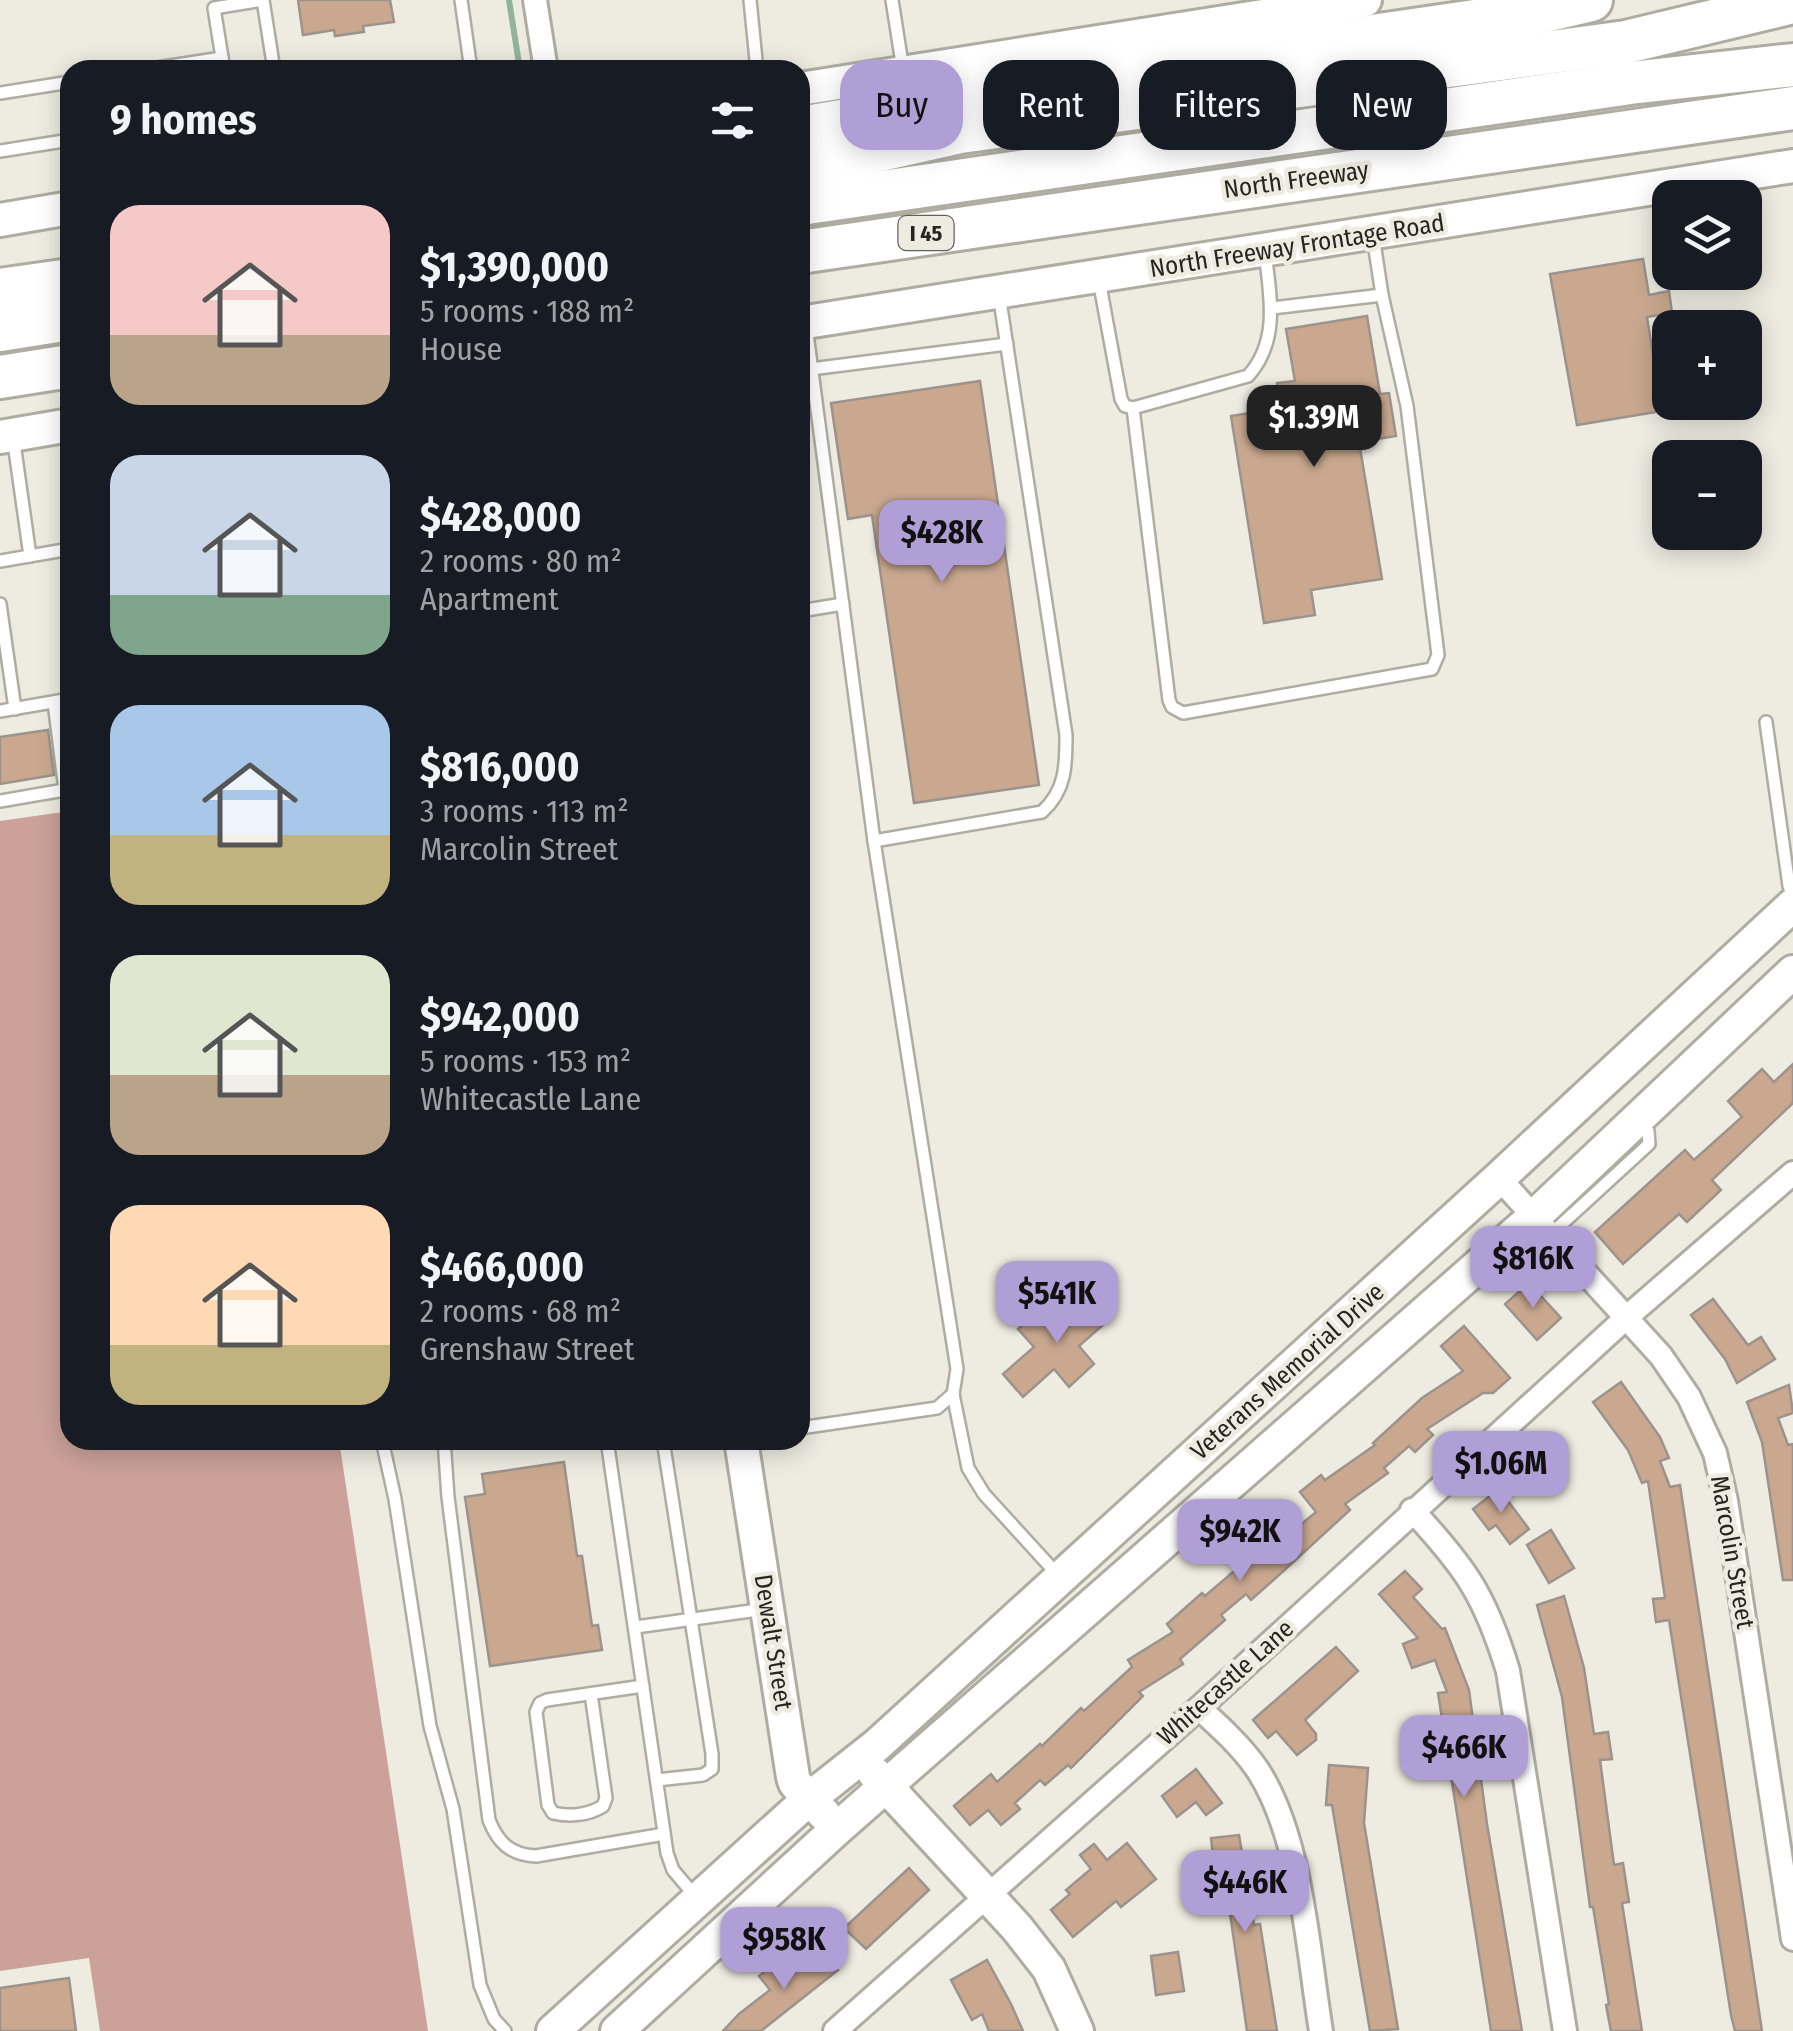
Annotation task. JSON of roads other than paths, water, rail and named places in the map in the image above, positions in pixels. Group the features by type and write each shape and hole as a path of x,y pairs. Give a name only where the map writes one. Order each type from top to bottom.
{"highway":[{"path":"810,126 1590,0"},
{"path":"810,166 960,132 1626,42 1793,2"},
{"name":"North Freeway","path":"810,203 1612,86 1793,65"},
{"name":"North Freeway","path":"810,250 1793,108"},
{"path":"810,305 1053,213"},
{"path":"0,290 60,281"},
{"path":"0,330 60,321"},
{"path":"0,377 60,368"}],"main road":[{"path":"963,61 1251,9 1365,0"},
{"path":"810,87 840,82"},
{"name":"North Freeway Frontage Road","path":"810,307 999,292 1793,166"},
{"path":"0,220 60,210"},
{"path":"7,436 60,428"},
{"name":"Veterans Memorial Drive","path":"553,2031 810,1798 862,1758 1793,906"},
{"name":"Veterans Memorial Drive","path":"617,2031 838,1828 1176,1532 1544,1224 1638,1119 1793,972"},
{"name":"Dewalt Street","path":"743,1450 795,1783 838,1828"},
{"path":"1145,1499 1176,1532"},
{"path":"862,1758 1049,1969 1077,2031"}],"street":[{"path":"536,0 545,60"},
{"name":"Whitecastle Lane","path":"835,2031 1198,1708 1627,1317 1793,1173"},
{"name":"Marcolin Street","path":"1499,1178 1661,1356 1690,1397 1716,1453 1793,1939"},
{"path":"1412,1510 1476,1585 1508,1670 1564,2031"},
{"path":"1198,1708 1257,1769 1279,1812 1294,1860 1321,2031"}],"lane":[{"path":"222,60 214,8 263,0 272,60"},
{"path":"461,0 469,60"},
{"path":"750,0 756,60"},
{"path":"892,0 901,60"},
{"path":"0,92 60,83"},
{"path":"0,151 60,142"},
{"path":"1134,408 1172,708 1183,713 1424,673 1438,662 1438,655 1407,406 1372,233"},
{"path":"1099,276 1120,398 1125,406 1134,408 1248,376 1258,366 1272,308 1265,250"},
{"path":"874,841 1042,812 1056,799 1066,774 1066,735 999,292"},
{"path":"1272,308 1382,295"},
{"path":"811,369 1007,344"},
{"path":"810,362 874,841 958,1369 953,1394 968,1468 984,1494 1060,1576"},
{"path":"7,436 30,556"},
{"path":"0,561 60,551"},
{"path":"0,604 15,708"},
{"path":"810,609 843,604"},
{"path":"0,711 60,701"},
{"path":"54,702 60,743"},
{"path":"1766,722 1788,886 1793,898"},
{"path":"0,801 60,791"},
{"path":"810,1427 937,1408 953,1394"},
{"path":"384,1450 430,1726 453,1810 480,1986 494,2019 505,2031"},
{"path":"445,1450 482,1763 496,1836 523,1856 536,1856 664,1834"},
{"path":"609,1450 664,1834 673,1870 698,1899"},
{"path":"657,1780 703,1775 712,1769 664,1450"},
{"path":"636,1628 770,1608"},
{"path":"591,1694 606,1798 596,1810 564,1816 548,1805 536,1712 540,1704 547,1700 644,1686"}],"waterway":[{"path":"509,0 518,60"}]}
